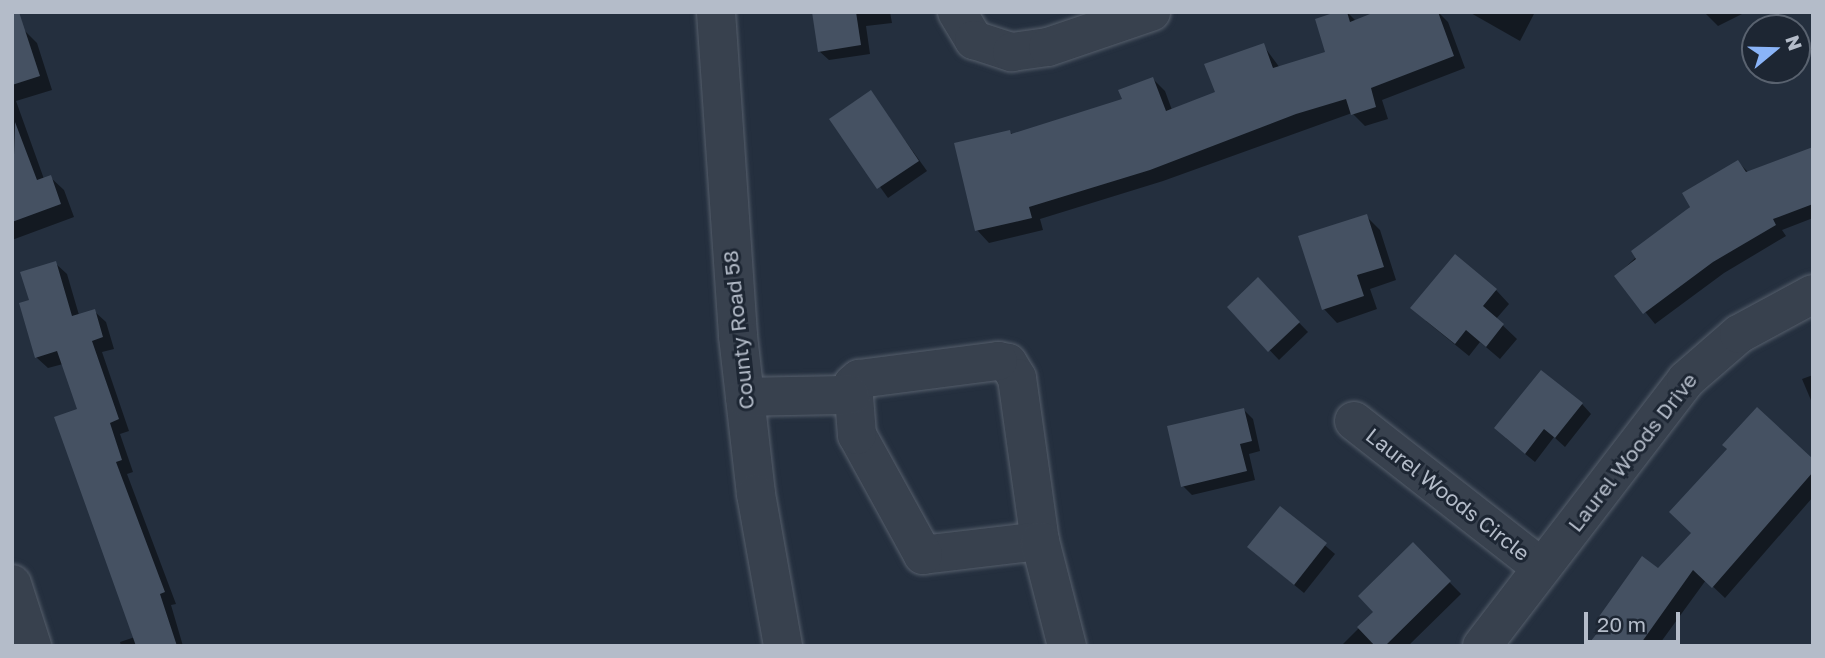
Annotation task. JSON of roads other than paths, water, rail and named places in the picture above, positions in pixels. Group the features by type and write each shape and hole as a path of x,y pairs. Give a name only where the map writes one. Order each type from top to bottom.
{"street":[{"name":"County Road 58","path":"716,12 723,168 744,397 756,494 783,646"},
{"path":"957,12 974,40 1012,52 1048,47 1152,12"},
{"name":"Laurel Woods Drive","path":"1482,646 1541,567 1707,358 1739,334 1813,294"},
{"path":"1040,541 923,555 857,435 850,395 859,379 1008,363 1017,377 1040,541 1067,646"},
{"path":"744,397 850,395"},
{"name":"Laurel Woods Circle","path":"1354,421 1541,567"},
{"path":"12,584 32,646"}]}
